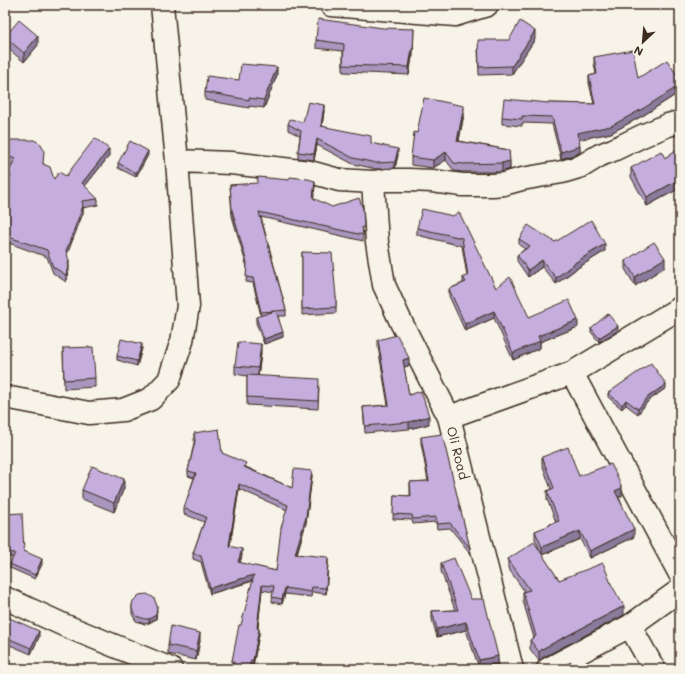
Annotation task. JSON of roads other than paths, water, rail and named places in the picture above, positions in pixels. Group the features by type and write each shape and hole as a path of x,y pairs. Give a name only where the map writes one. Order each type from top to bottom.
{"street":[{"path":"5,397 89,413 124,410 151,399 169,380 182,341 188,306 177,162 162,5"},
{"path":"331,5 455,15 487,5"},
{"path":"177,162 231,163 310,172 339,180 373,182 386,180 408,180 432,181 462,185 493,185 562,172 582,166 600,155 642,136 668,125 680,122"},
{"path":"373,182 377,242 384,285 449,417"},
{"name":"Oli Road","path":"512,669 449,417 572,373 680,308"},
{"path":"572,373 680,574"},
{"path":"548,669 630,626 680,590"},
{"path":"5,598 66,626 171,669"},
{"path":"630,626 654,669"}]}
